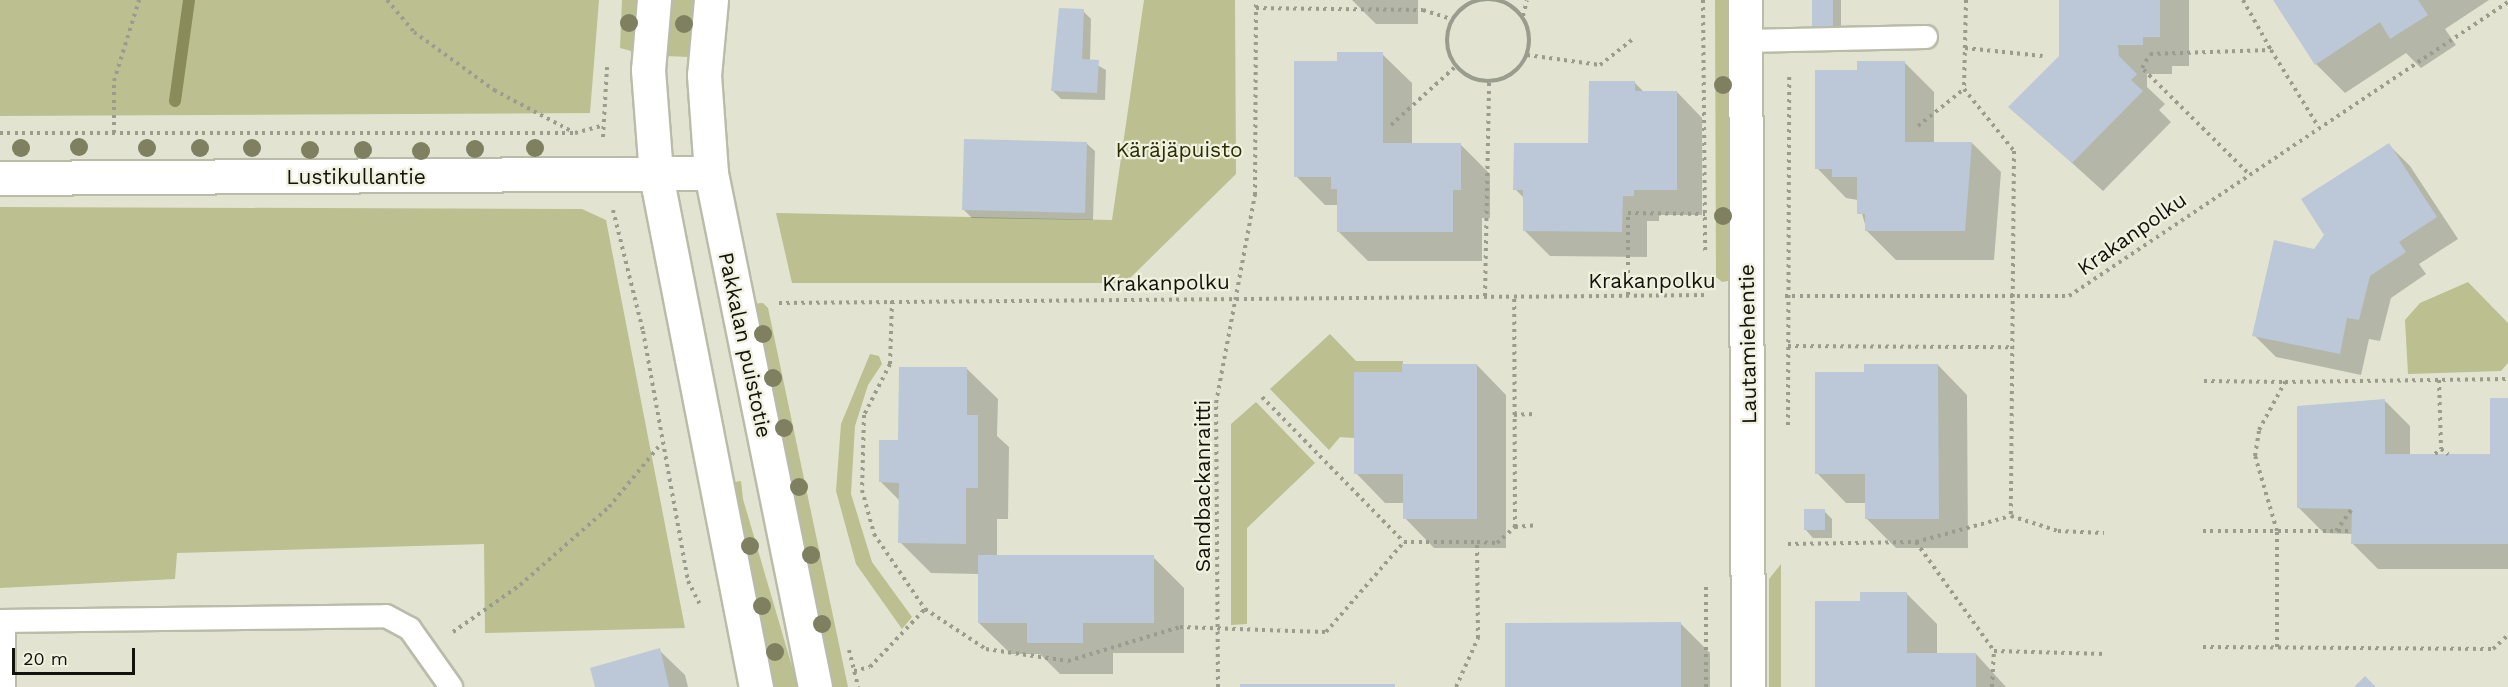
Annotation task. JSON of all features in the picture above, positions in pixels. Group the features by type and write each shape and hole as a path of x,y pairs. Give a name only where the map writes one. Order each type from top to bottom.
{"street":[{"path":"654,0 648,70 656,175 756,687"},
{"name":"Pakkalan puistotie","path":"711,0 704,75 711,173 815,687"},
{"name":"Lautamiehentie","path":"1745,0 1748,687"},
{"name":"Lustikullantie","path":"0,178 711,173"}],"lane":[{"path":"1746,41 1789,43 1926,37"},
{"path":"4,687 2,621 386,616 410,629 428,651 450,687"}],"path":[{"path":"114,133 114,81 139,0"},
{"path":"387,0 414,32 494,90 575,133"},
{"name":"Sandbackanraitti","path":"1218,687 1216,403 1234,297 1255,195 1256,0"},
{"path":"1523,17 1527,0"},
{"path":"1966,0 1964,89 2014,150 2015,300 2011,516"},
{"path":"2243,0 2318,126"},
{"path":"1462,2 1513,6 1523,17 1531,32 1527,55 1515,71 1489,80 1455,68 1447,44 1451,20 1462,2"},
{"name":"Krakanpolku","path":"779,303 1628,295 2015,300 2069,296 2247,172 2508,2"},
{"path":"1256,8 1423,10 1451,20"},
{"path":"1527,55 1600,65 1634,39"},
{"path":"1788,439 1789,43"},
{"path":"1965,48 2043,57"},
{"path":"2247,172 2142,68 2150,54 2271,50"},
{"path":"1391,125 1455,68"},
{"path":"1485,296 1489,80"},
{"path":"1918,126 1964,89"},
{"path":"0,133 575,133 602,126"},
{"path":"1628,295 1628,213 1705,214"},
{"path":"777,293 781,315"},
{"path":"1514,296 1515,527"},
{"path":"892,302 890,364 864,415 862,490 874,534 925,609 986,649 1068,661 1180,627 1217,632 1326,632 1404,542"},
{"path":"1788,346 2014,347"},
{"path":"2204,381 2508,379"},
{"path":"2439,380 2441,449"},
{"path":"2277,647 2277,531 2255,456 2259,430 2285,382"},
{"path":"1262,397 1404,542 1497,543 1515,527 1536,525"},
{"path":"1514,415 1534,414"},
{"path":"428,651 520,585 609,507 660,444"},
{"path":"2435,454 2441,449"},
{"path":"2441,449 2448,454"},
{"path":"2336,531 2352,509"},
{"path":"1788,544 1916,542 2011,516 2058,531 2104,533"},
{"path":"2203,531 2351,531"},
{"path":"1788,532 1788,556"},
{"path":"1455,687 1478,638 1477,542"},
{"path":"1916,542 1994,651 1992,687"},
{"path":"854,671 870,667 925,609"},
{"path":"2203,647 2493,649 2508,635"},
{"path":"847,640 858,687"},
{"path":"1994,651 2106,654"}],"green space":[{"path":"0,0 599,0 590,113 0,116"},
{"path":"622,0 640,0 635,52 620,48"},
{"path":"670,0 694,0 688,57 666,56"},
{"name":"Käräjäpuisto","path":"1144,0 1235,0 1236,174 1125,283 792,283 776,213 1112,220"},
{"path":"1715,0 1729,0 1728,281 1722,282 1716,277"},
{"path":"0,207 582,209 606,220 685,628 485,633 484,544 177,553 175,579 0,588"},
{"path":"2468,282 2508,323 2508,363 2501,371 2408,374 2405,320 2420,303"},
{"path":"763,303 768,308 848,687 829,687 749,304"},
{"path":"1330,334 1356,361 1403,361 1402,372 1354,438 1340,437 1329,450 1270,389"},
{"path":"870,354 879,356 882,364 868,385 855,426 851,494 872,562 912,617 902,629 856,564 836,491 841,424"},
{"path":"1256,402 1315,463 1247,528 1247,624 1231,625 1231,424"},
{"path":"741,481 743,499 798,687 770,687 728,483"},
{"path":"1781,564 1781,687 1769,687 1769,579"}],"building":[{"path":"1812,0 1833,0 1833,28 1812,28"},
{"path":"2059,0 2160,0 2160,37 2143,37 2143,45 2118,45 2119,56 2137,74 2131,80 2143,91 2072,163 2008,107 2059,56"},
{"path":"2273,0 2418,0 2428,15 2390,39 2380,22 2315,65"},
{"path":"1059,8 1084,9 1082,59 1099,60 1097,93 1051,91"},
{"path":"1337,52 1383,52 1383,143 1461,143 1461,190 1453,190 1453,232 1337,232 1337,189 1331,189 1331,177 1294,177 1294,61 1337,61"},
{"path":"1857,61 1905,61 1905,142 1972,142 1965,231 1865,231 1865,214 1857,214 1857,177 1832,177 1832,169 1815,169 1815,70 1857,70"},
{"path":"1589,81 1635,81 1635,91 1677,91 1677,190 1634,190 1634,196 1623,196 1622,232 1523,231 1523,190 1513,190 1514,143 1588,143"},
{"path":"964,139 1087,142 1085,213 962,210"},
{"path":"2389,143 2437,217 2399,242 2406,252 2370,276 2359,320 2347,318 2340,354 2252,336 2274,240 2314,249 2324,235 2301,199"},
{"path":"1402,364 1477,364 1477,519 1403,519 1403,474 1354,474 1354,372 1402,372"},
{"path":"1864,364 1938,364 1939,519 1865,519 1865,474 1815,474 1815,372 1864,372"},
{"path":"899,367 967,367 967,415 978,415 978,488 966,488 966,544 898,543 899,483 879,482 879,440 898,440"},
{"path":"2490,398 2508,398 2508,544 2351,544 2352,509 2297,508 2297,406 2385,399 2385,454 2490,454"},
{"path":"1804,509 1825,509 1825,530 1804,530"},
{"path":"978,555 1154,555 1154,623 1083,623 1083,643 1027,643 1027,623 978,623"},
{"path":"1860,592 1907,592 1907,653 1976,653 1976,687 1815,687 1815,601 1860,601"},
{"path":"1681,622 1681,687 1505,687 1505,623"},
{"path":"660,648 669,687 595,687 590,668"},
{"path":"2365,676 2376,687 2354,687"},
{"path":"1240,684 1395,684 1395,687 1240,687"}],"waterway":[{"path":"175,101 189,0"}]}
